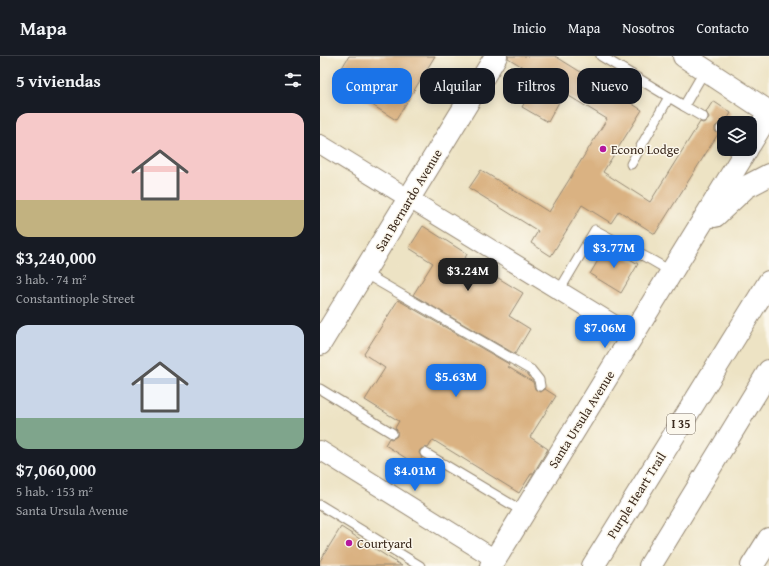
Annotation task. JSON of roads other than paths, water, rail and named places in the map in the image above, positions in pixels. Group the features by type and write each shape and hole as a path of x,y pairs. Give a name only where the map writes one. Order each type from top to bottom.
{"main road":[{"name":"San Bernardo Avenue","path":"320,344 496,56"},
{"path":"684,56 769,112 757,132"},
{"name":"Santa Ursula Avenue","path":"493,562 743,156"},
{"path":"695,235 746,187 769,175"},
{"name":"Purple Heart Trail","path":"593,566 769,282"},
{"path":"650,566 769,370"},
{"path":"586,566 627,510"},
{"path":"752,566 769,539"}],"street":[{"path":"320,144 632,336"},
{"path":"320,450 493,562"}],"lane":[{"path":"601,56 702,117"},
{"path":"684,106 705,70"},
{"path":"631,164 669,97"},
{"path":"559,291 595,230 672,272"},
{"path":"364,272 531,370 539,380 540,386"},
{"path":"320,389 392,432"},
{"path":"425,453 524,512"},
{"path":"320,505 420,566"}],"place":[{"name":"Econo Lodge","path":"603,149"},
{"name":"Courtyard","path":"349,543"}]}
